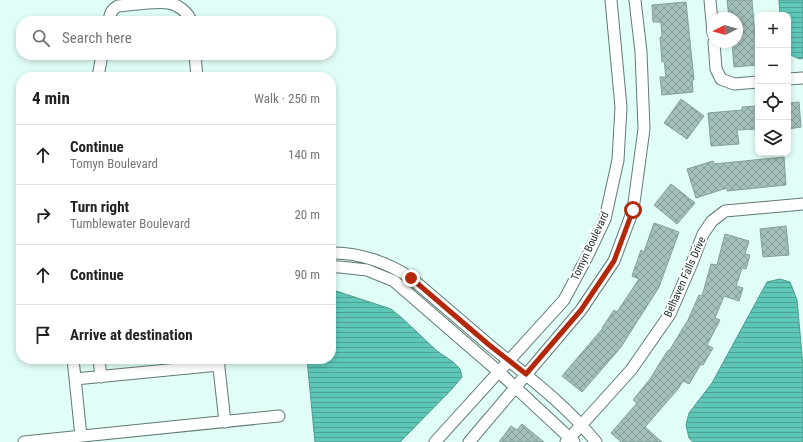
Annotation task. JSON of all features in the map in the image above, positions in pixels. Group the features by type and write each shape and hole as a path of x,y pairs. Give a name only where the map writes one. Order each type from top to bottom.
{"street":[{"name":"Tomyn Boulevard","path":"435,442 564,300 605,219 618,160 621,107 611,0"},
{"name":"Tomyn Boulevard","path":"469,442 581,310 614,261 633,210 644,130 641,52 635,0"},
{"path":"710,0 711,12"},
{"path":"110,16 113,9 118,6 169,2 180,8 189,16"},
{"path":"714,48 716,69 721,79 734,84 755,82"},
{"path":"99,72 101,60"},
{"path":"195,60 197,72"},
{"path":"791,79 803,78"},
{"name":"Belhaven Falls Drive","path":"570,441 582,424 631,370 670,314 703,234 712,220 725,211 803,204"},
{"path":"336,254 372,260 401,271 411,278 488,344 555,398 582,424 596,442"},
{"path":"336,267 367,270 394,281 499,372 570,441"},
{"path":"394,281 401,271"},
{"path":"74,364 81,436"},
{"path":"100,364 101,377"},
{"path":"75,379 101,377 186,364"},
{"path":"219,364 225,422"},
{"path":"541,412 555,398"},
{"path":"24,442 279,416"}],"shaded area":[{"path":"779,0 803,0 803,58 800,59 791,55 791,12 780,12"},
{"path":"780,279 790,282 797,300 803,366 803,442 693,442 689,438 686,425 689,413 712,383 767,282"},
{"path":"336,291 391,309 437,351 460,369 462,377 400,442 315,442 307,364 336,364"}],"building":[{"path":"727,0 752,0 755,37 755,65 734,67 732,48 743,48 743,12 728,12"},
{"path":"686,2 694,80 692,80 693,92 662,95 660,77 666,77 664,61 662,62 660,37 662,37 661,22 653,22 652,5"},
{"path":"681,99 704,116 687,139 664,123"},
{"path":"799,102 801,127 791,129 791,103"},
{"path":"755,106 755,129 737,130 739,144 711,146 708,113 742,110 742,107"},
{"path":"784,157 786,185 727,191 727,188 696,198 687,169 713,161 714,164"},
{"path":"671,184 695,203 677,224 654,205"},
{"path":"654,223 679,232 659,287 621,347 582,392 562,376 603,328 614,310 617,312 639,279 632,276 641,250 644,252"},
{"path":"786,226 789,255 763,257 760,229"},
{"path":"725,234 749,241 745,254 750,255 746,269 742,268 736,286 743,288 739,301 724,296 715,318 720,320 707,345 713,348 703,365 701,364 689,384 683,381 678,389 645,427 662,442 621,442 611,433 637,403 633,400 650,379 668,350 669,351 688,320 699,295 702,296 711,264 717,265"},
{"path":"522,424 544,442 499,442 511,426 517,430"}],"route":[{"path":"411,278 488,344 526,374 581,310 614,261 633,210"}]}
